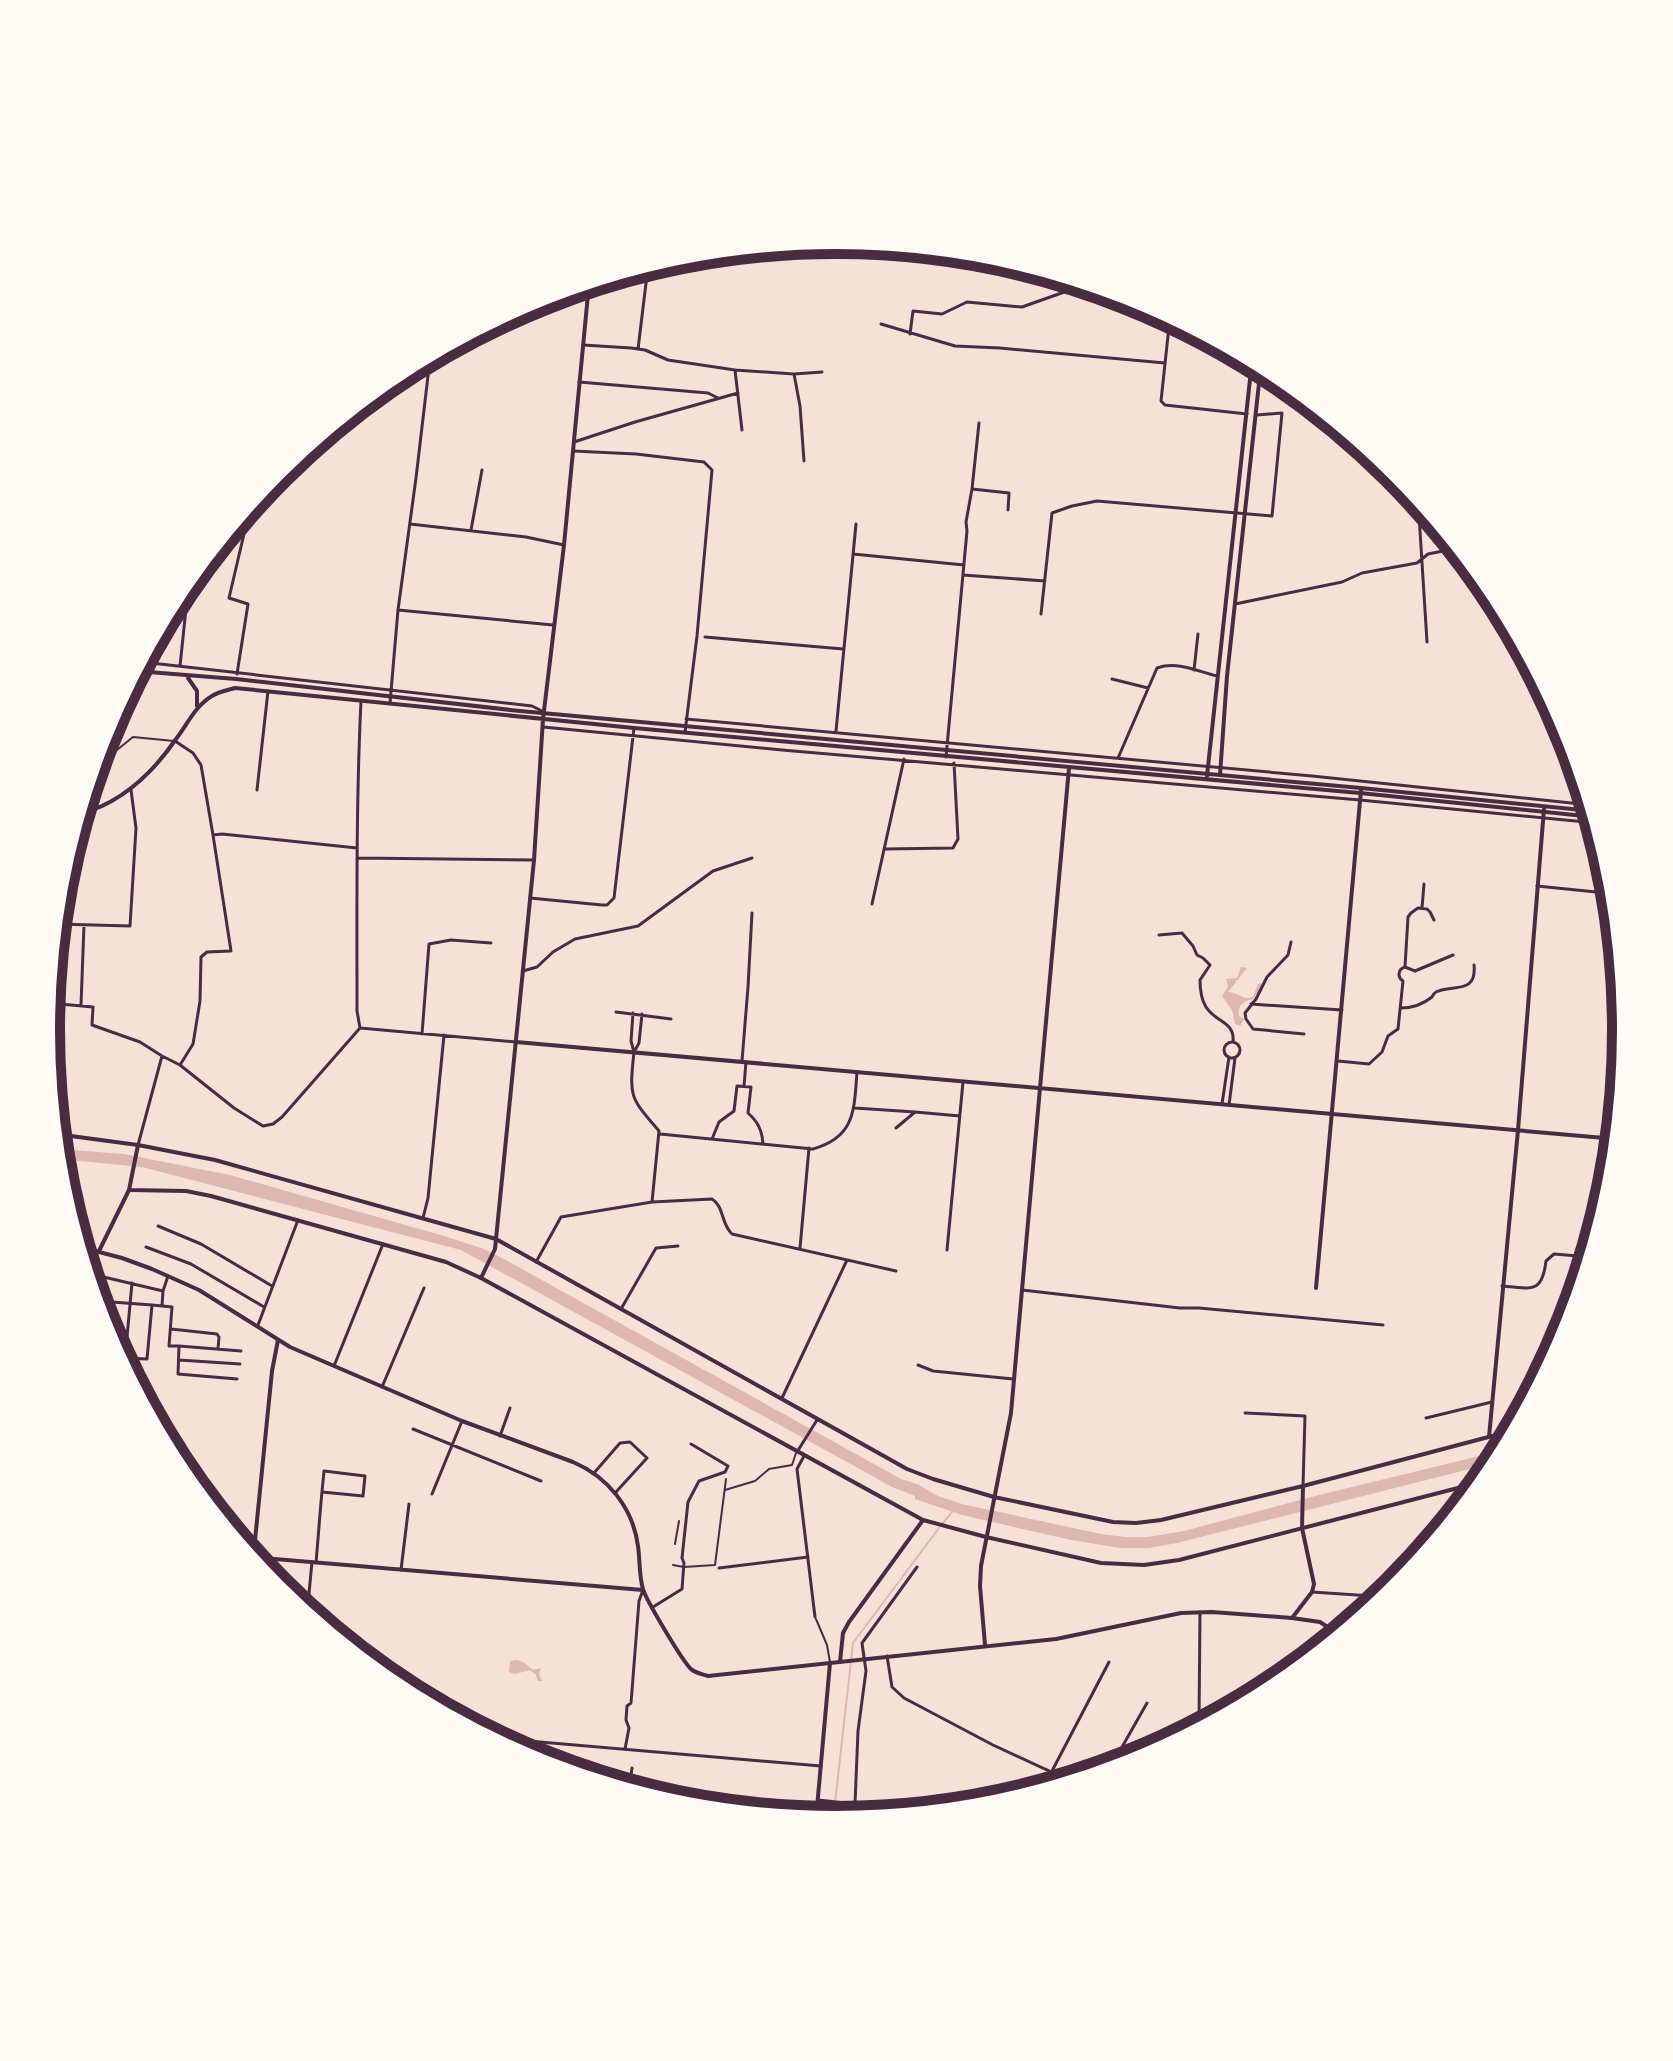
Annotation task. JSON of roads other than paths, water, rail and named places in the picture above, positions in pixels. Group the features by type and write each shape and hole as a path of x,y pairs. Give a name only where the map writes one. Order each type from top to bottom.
{"main road":[{"path":"481,1278 495,1249 534,860 543,719 564,545 588,295"},
{"path":"1207,777 1251,374"},
{"path":"1219,778 1227,676 1260,380"},
{"path":"1247,414 1257,415"},
{"path":"148,672 237,676 634,731 685,730 850,742 1069,768 1219,778 1583,816"},
{"path":"186,676 197,691 197,709"},
{"path":"92,809 131,790 151,772 197,709 212,696 235,688 361,699 391,697 685,730 946,754"},
{"path":"985,1645 981,1566 1011,1413 1069,768"},
{"path":"1316,1288 1360,794"},
{"path":"1543,813 1581,811"},
{"path":"1489,1437 1518,1130 1543,813"},
{"path":"516,1042 1605,1138"},
{"path":"68,1136 215,1160 496,1239 907,1469 994,1497 1113,1522 1161,1520 1499,1434"},
{"path":"99,1251 129,1190 138,1145"},
{"path":"129,1190 196,1193 446,1262 481,1278 923,1520 1101,1563 1144,1565 1179,1560 1465,1486"},
{"path":"92,1249 138,1263 199,1290 278,1340 334,1366 594,1473 615,1494 631,1519 639,1551 643,1590 693,1672 708,1676 1056,1639 1181,1613 1292,1618 1320,1622 1330,1629"},
{"path":"254,1543 278,1340"},
{"path":"1292,1618 1312,1592 1314,1584 1302,1528 1303,1486"},
{"path":"842,1662 843,1633 849,1622 923,1520"},
{"path":"268,1559 643,1590"},
{"path":"817,1806 830,1663"}],"street":[{"path":"638,349 647,278"},
{"path":"910,334 913,311 942,314 967,302 1022,307 1070,290"},
{"path":"881,324 955,346 1165,363"},
{"path":"1169,329 1161,401 1165,405 1247,414"},
{"path":"583,345 638,349 668,360 735,370 794,374 822,372"},
{"path":"391,697 398,610 429,370"},
{"path":"735,370 742,430"},
{"path":"794,374 804,461"},
{"path":"579,382 708,393 719,399"},
{"path":"574,442 738,393"},
{"path":"1041,614 1052,513 1097,501 1272,516 1282,413 1257,415"},
{"path":"946,754 966,522 979,423"},
{"path":"573,451 704,462 712,470 685,730"},
{"path":"471,530 482,470"},
{"path":"972,489 1009,493 1008,510"},
{"path":"1419,518 1427,642"},
{"path":"410,524 526,537 564,545"},
{"path":"836,732 856,524"},
{"path":"153,663 237,676 248,604 229,598 245,528"},
{"path":"1235,604 1417,563 1428,554 1446,550"},
{"path":"853,554 964,565"},
{"path":"963,575 1045,581"},
{"path":"180,666 186,607"},
{"path":"398,610 554,625"},
{"path":"1194,670 1198,634"},
{"path":"705,637 843,649"},
{"path":"1118,759 1157,668 1164,665 1188,667 1217,676"},
{"path":"1112,679 1148,688"},
{"path":"257,790 268,691"},
{"path":"360,1028 357,1011 357,783 361,699"},
{"path":"686,719 1579,804"},
{"path":"543,727 634,731 782,750 1069,768 1206,787 1360,794"},
{"path":"530,898 607,905 614,898 634,731"},
{"path":"850,734 850,742"},
{"path":"111,755 133,737 175,741 193,753 201,765 231,951 207,952 201,957 200,1001 193,1044 180,1065"},
{"path":"1069,768 1070,754"},
{"path":"872,904 904,759"},
{"path":"885,849 956,846 954,763"},
{"path":"1206,787 1207,777"},
{"path":"68,924 130,926 136,828 131,790"},
{"path":"1543,813 1584,821"},
{"path":"213,835 357,848"},
{"path":"357,858 534,860"},
{"path":"523,971 541,965 553,952 575,939 638,926 713,871 752,858"},
{"path":"1422,908 1424,884"},
{"path":"1537,886 1600,892"},
{"path":"1405,967 1408,917 1414,910 1422,908 1430,912 1434,920"},
{"path":"744,1086 752,913"},
{"path":"81,1006 84,925"},
{"path":"1159,935 1182,933 1197,955 1210,965 1200,980 1202,996 1214,1016 1232,1029 1233,1042"},
{"path":"422,1034 429,944 451,940 491,943"},
{"path":"1291,942 1288,955 1267,977 1245,1013 1253,1029 1304,1034"},
{"path":"1405,967 1415,971 1453,955"},
{"path":"1401,1008 1422,1003 1436,992 1465,986 1474,975 1474,965"},
{"path":"1337,1061 1369,1064 1382,1052 1388,1036 1398,1029 1403,981 1399,973 1405,967"},
{"path":"61,1004 93,1007 92,1025 140,1042 180,1065 258,1124 268,1126 282,1117 360,1028"},
{"path":"1251,1004 1342,1010"},
{"path":"616,1012 671,1019"},
{"path":"633,1013 633,1098 637,1107 659,1131 652,1202"},
{"path":"634,1052 639,1043 642,1014"},
{"path":"360,1028 516,1042"},
{"path":"423,1219 428,1198 444,1035"},
{"path":"1233,1042 1225,1047 1225,1053 1235,1058"},
{"path":"1226,1104 1235,1058 1240,1048 1233,1042"},
{"path":"138,1145 162,1056"},
{"path":"1226,1104 1229,1057"},
{"path":"659,1134 809,1148 826,1145 849,1124 854,1108 857,1072"},
{"path":"947,1250 963,1081"},
{"path":"712,1139 719,1122 734,1111 737,1086 744,1086 751,1087 748,1113 762,1132 763,1144"},
{"path":"854,1108 960,1116"},
{"path":"896,1128 915,1112"},
{"path":"799,1250 809,1148"},
{"path":"536,1262 561,1217 652,1202 712,1199 719,1205 725,1225 732,1234 896,1271"},
{"path":"257,1327 298,1220"},
{"path":"158,1226 201,1244 272,1286"},
{"path":"334,1366 383,1244"},
{"path":"621,1309 656,1248 678,1246"},
{"path":"146,1247 191,1264 264,1307"},
{"path":"1502,1286 1534,1287 1542,1281 1546,1261 1554,1254 1579,1256"},
{"path":"781,1399 847,1260"},
{"path":"100,1276 163,1291"},
{"path":"162,1306 168,1276"},
{"path":"127,1345 132,1283"},
{"path":"382,1387 424,1288"},
{"path":"1022,1290 1180,1308 1383,1325"},
{"path":"112,1302 172,1307 169,1346 241,1351"},
{"path":"133,1359 147,1359 152,1305"},
{"path":"171,1329 217,1334 218,1349"},
{"path":"179,1346 178,1374 237,1379"},
{"path":"179,1360 240,1364"},
{"path":"918,1365 933,1371 1014,1379"},
{"path":"1426,1418 1492,1402"},
{"path":"500,1436 510,1408"},
{"path":"1245,1413 1305,1416 1303,1486"},
{"path":"725,1490 755,1481 769,1469 792,1465 817,1420"},
{"path":"432,1494 462,1421"},
{"path":"413,1429 541,1481"},
{"path":"594,1473 620,1443 630,1442 647,1458 615,1494"},
{"path":"653,1607 682,1589 688,1502 699,1481 725,1472 728,1466 691,1444"},
{"path":"804,1456 797,1469 815,1617 827,1645 830,1663"},
{"path":"309,1600 324,1471 365,1476 363,1496 322,1492"},
{"path":"717,1566 726,1479"},
{"path":"401,1570 409,1504"},
{"path":"675,1544 679,1521"},
{"path":"673,1565 717,1566 808,1557"},
{"path":"855,1804 858,1731 866,1671 862,1643 917,1567"},
{"path":"625,1749 629,1728 627,1706 631,1703 639,1601 643,1590"},
{"path":"1312,1592 1368,1596"},
{"path":"1199,1717 1200,1612"},
{"path":"887,1656 890,1683 904,1698 993,1745 1058,1774"},
{"path":"1052,1771 1109,1662"},
{"path":"1118,1754 1147,1703"},
{"path":"523,1741 821,1766"},
{"path":"630,1779 632,1768"},
{"path":"818,1800 863,1806"}],"waterway":[{"path":"943,1523 952,1512"},
{"path":"835,1807 853,1643 939,1528"}]}
